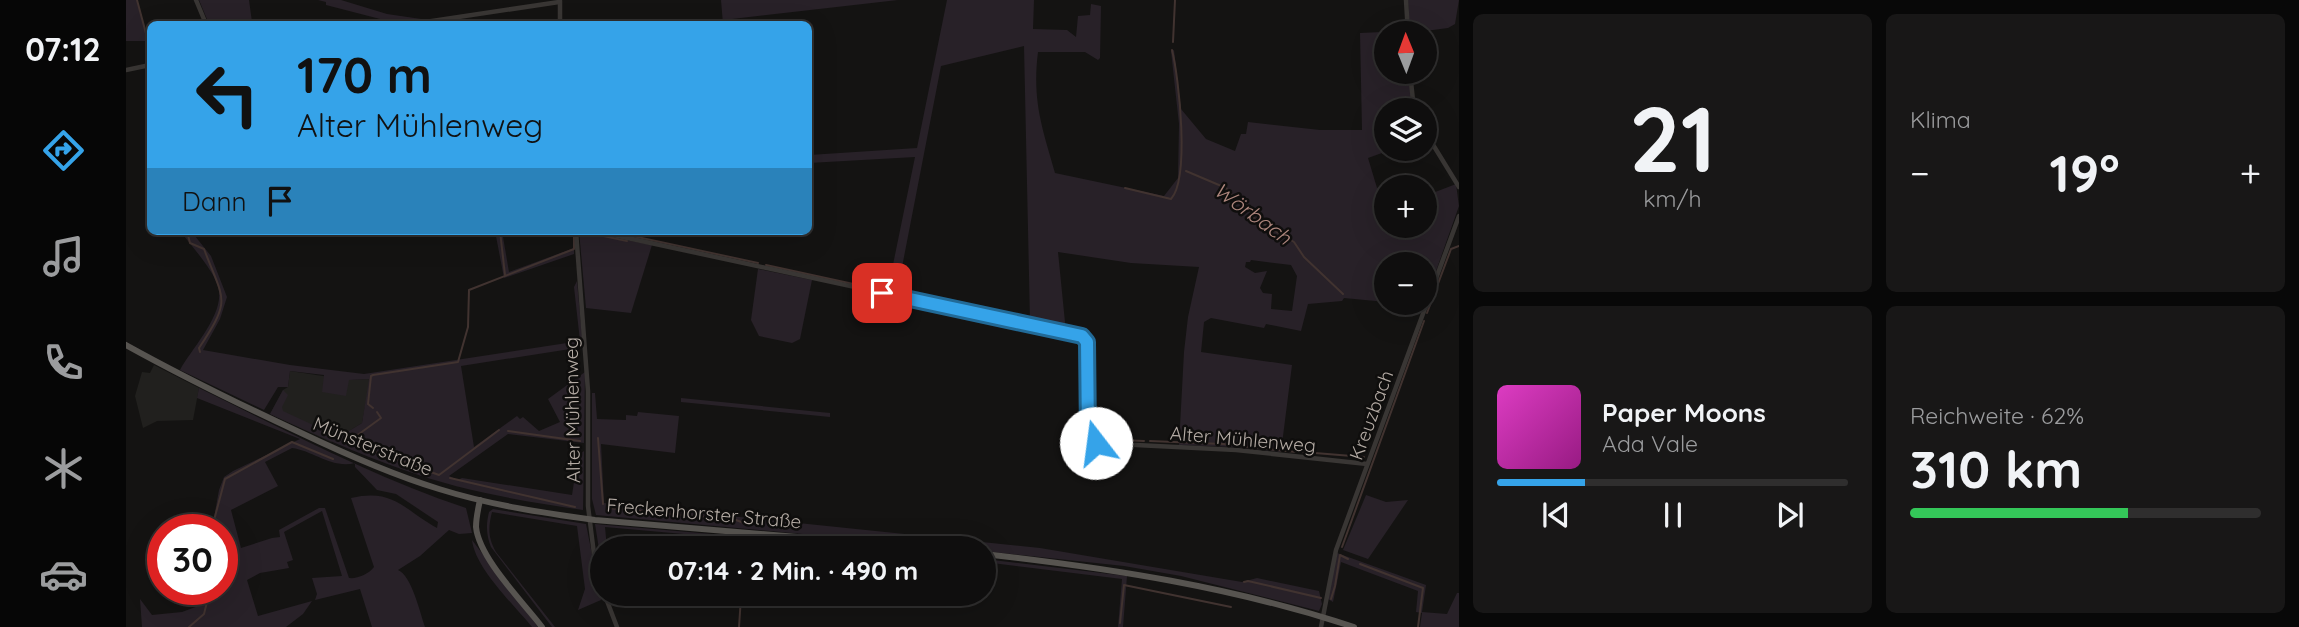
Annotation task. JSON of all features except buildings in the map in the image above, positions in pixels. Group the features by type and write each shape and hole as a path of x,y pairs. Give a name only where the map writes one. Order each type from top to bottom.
{"main road":[{"name":"Münsterstraße","path":"126,345 232,401 354,457 407,479 480,500"},
{"name":"Freckenhorster Straße","path":"480,500 542,513 595,520 785,536"},
{"path":"480,500 476,528 480,544 542,627"},
{"path":"996,556 1157,577 1238,594 1354,627"}],"street":[{"path":"196,0 205,21"},
{"path":"1406,0 1407,21"},
{"path":"431,21 560,1 560,21"},
{"path":"126,70 147,66"},
{"path":"1437,150 1459,185"},
{"name":"Kreuzbach","path":"1321,627 1336,550 1459,216"},
{"name":"Alter Mühlenweg","path":"576,235 588,378 588,506 592,536"},
{"name":"Alter Mühlenweg","path":"614,235 1082,336 1087,342 1088,435 1090,440 1096,443 1236,450 1367,464"},
{"path":"609,606 617,627"}],"shaded area":[{"path":"126,0 137,0 147,41 126,41"},
{"path":"199,0 249,0 252,21 208,21"},
{"path":"318,0 341,0 387,14 428,20 384,21 326,5 326,2"},
{"path":"721,0 898,0 732,21 723,21"},
{"path":"947,0 1034,0 1033,29 1067,30 1076,37 1078,16 1090,15 1091,4 1101,6 1098,60 1085,52 1038,52 1037,100 1055,173 1164,196 1178,178 1179,124 1171,51 1174,50 1181,109 1206,139 1235,151 1241,134 1246,134 1248,122 1320,130 1362,130 1360,33 1374,32 1374,84 1410,84 1411,98 1374,98 1374,156 1368,158 1374,178 1374,238 1437,238 1437,191 1456,184 1459,206 1437,268 1437,252 1374,252 1374,301 1344,298 1342,301 1308,304 1301,331 1266,324 1264,328 1211,318 1204,322 1201,352 1292,365 1281,452 1179,445 1184,352 1188,317 1199,267 1131,263 1058,252 1066,332 887,294 915,157 812,163 812,155 917,148","holes":["1024,46 1030,321 897,293 941,66","1251,260 1291,265 1297,276 1292,311 1271,309 1272,294 1263,293 1260,288 1267,271 1255,273 1245,267 1246,262"]},
{"path":"1408,0 1459,0 1455,24 1448,28 1437,29 1437,21 1409,21"},
{"path":"194,235 211,256 227,297 220,319 203,350 364,374 580,341 574,287 577,281 583,347 461,366 474,447 517,416 520,419 523,417 539,431 560,422 548,399 585,372 584,443 508,434 449,476 458,480 462,478 572,495 578,456 584,451 583,510 448,484 353,451 270,414 283,390 288,395 282,407 283,411 339,437 362,423 369,379 349,380 346,396 322,392 324,375 290,371 288,387 278,387 264,410 180,370 213,319 219,297 212,274 184,236"},
{"path":"496,235 503,235 509,272 574,248 574,254 504,278"},
{"path":"579,235 600,235 652,245 631,313 586,308"},
{"path":"758,269 812,280 800,339 792,343 759,336 751,320"},
{"path":"154,365 199,388 193,420 157,421 143,428 135,396 142,372 150,373"},
{"path":"290,371 349,380 370,379 362,423 331,442 270,414 283,390 288,387"},
{"path":"199,388 354,463 339,464 292,448 265,462 278,486 231,510 232,514 215,514 224,477 300,439 197,398"},
{"path":"592,393 595,393 597,419 626,420 626,415 637,416 638,412 679,416 675,453 601,444 604,503 924,536 824,536 596,515 592,499"},
{"path":"681,398 830,413 830,417 681,402"},
{"path":"355,464 466,508 472,533 459,534 449,530 420,556 398,570 411,587 425,627 372,627 360,589 315,600 317,594 312,578 342,576 322,511 284,532 293,560 287,562 289,568 260,573 247,580 258,616 312,601 303,614 286,627 142,627 140,599 152,615 182,612 201,605 238,605 238,537 241,548 280,537 279,530 319,508 325,508 349,578 366,574 374,567 351,498 388,498 437,528 438,522 396,494 377,490"},
{"path":"1366,495 1386,502 1408,500 1368,559 1343,550"},
{"path":"493,509 586,524 590,544 590,605 578,610 585,589 577,526 492,512 489,533 496,552 555,627 552,627 491,547 487,525 489,512"},
{"path":"595,524 736,536 605,527 606,536 597,536"},
{"path":"472,540 538,627 532,627 496,586 480,562"},
{"path":"996,543 1040,548 1242,582 1257,578 1319,591 1322,604 1319,611 1181,576 1124,566 996,552"},
{"path":"1337,553 1426,585 1422,612 1447,614 1459,593 1459,627 1420,627 1422,613 1416,612 1418,591 1341,562 1333,602 1328,599"},
{"path":"996,560 1127,576 1123,627 1118,627 1122,579 996,563"}],"waterway":[{"path":"137,0 147,37"},
{"name":"Wörbach","path":"1173,42 1175,0"},
{"name":"Wörbach","path":"1125,188 1171,199 1177,188 1182,150 1172,50"},
{"name":"Wörbach","path":"1186,171 1226,188 1235,199 1250,207 1252,217 1294,242 1304,257 1343,294"},
{"path":"188,235 190,243 204,249 220,290 217,319 199,348 200,352"},
{"path":"500,235 505,275"},
{"path":"373,408 368,404 371,376 458,362 468,327 469,290 574,249 574,235"},
{"path":"599,235 627,241"},
{"path":"628,235 758,263"},
{"path":"1437,286 1451,249 1459,246"},
{"path":"766,265 881,290"},
{"path":"1342,547 1424,321"},
{"path":"377,412 381,418 348,442 439,475 499,430"},
{"path":"508,431 580,441"},
{"path":"598,438 603,504"},
{"path":"1098,439 1144,441"},
{"path":"1150,441 1223,444 1296,452"},
{"path":"216,514 225,479 292,442 333,459"},
{"path":"1303,452 1364,457"},
{"path":"450,478 575,507"},
{"path":"609,508 744,523"},
{"path":"1331,599 1340,555 1348,559"},
{"path":"1360,564 1423,588 1418,627"},
{"path":"1244,582 1321,598"},
{"path":"1120,623 1124,585 1231,607"},
{"path":"189,627 204,614 206,605"},
{"path":"739,627 740,606"}],"route":[{"path":"882,293 1082,336 1087,342 1088,435 1090,440 1096,443"}]}
